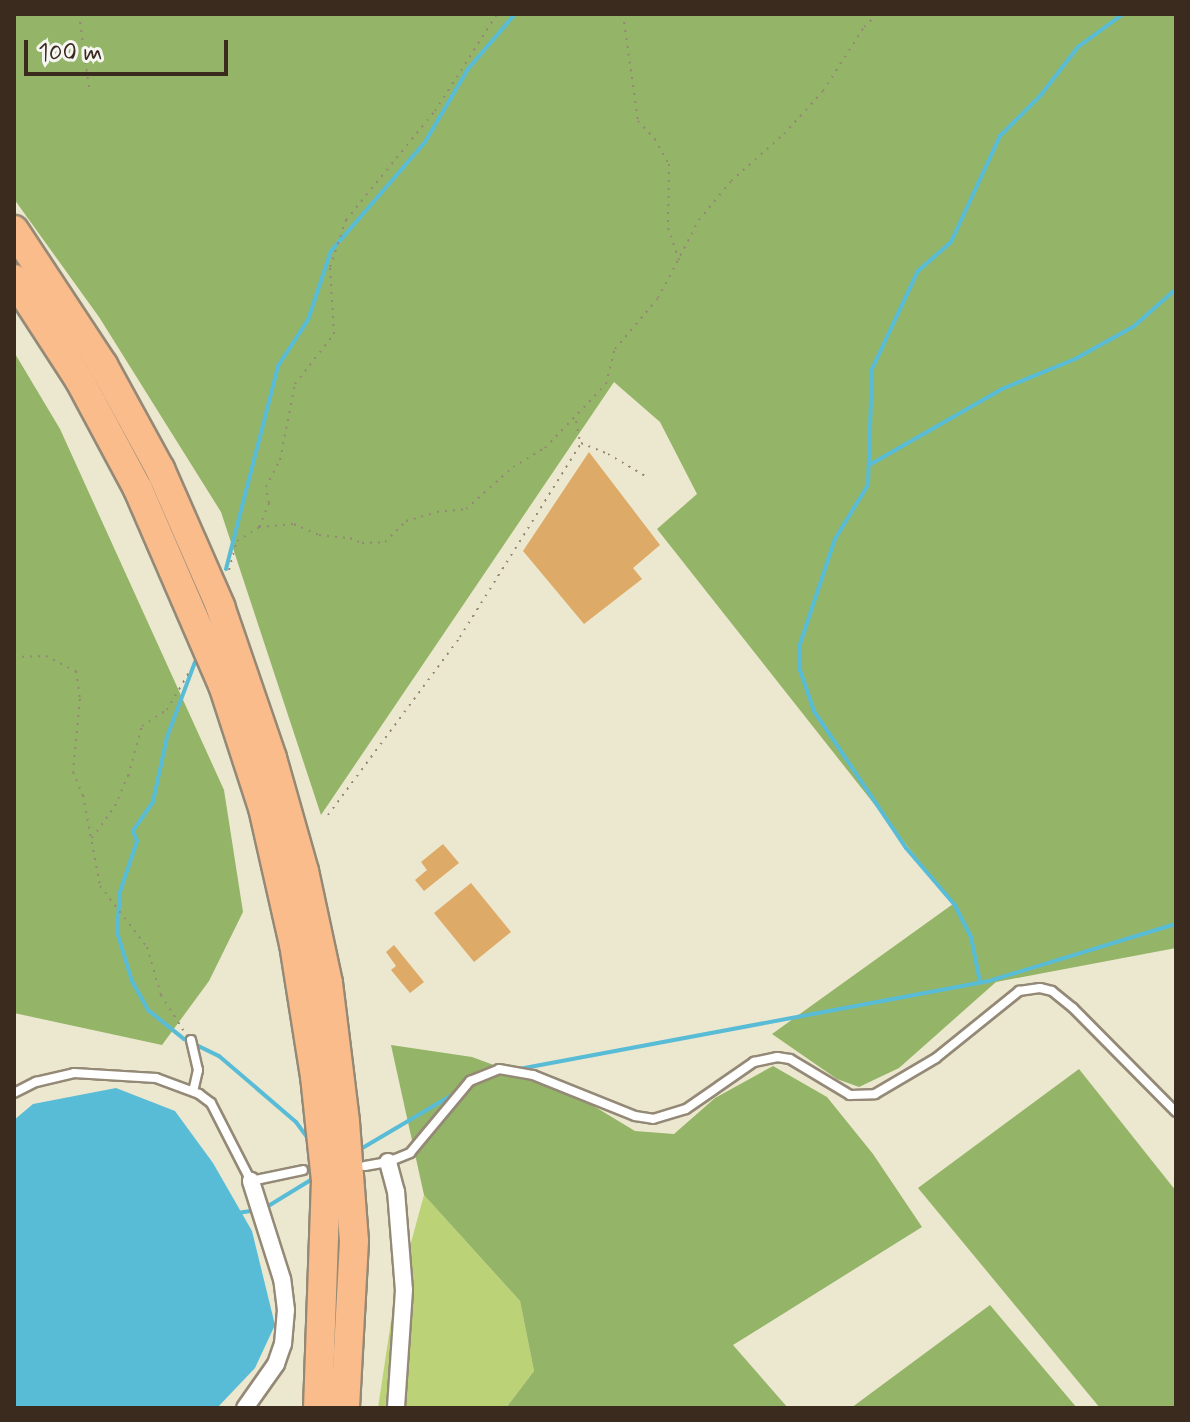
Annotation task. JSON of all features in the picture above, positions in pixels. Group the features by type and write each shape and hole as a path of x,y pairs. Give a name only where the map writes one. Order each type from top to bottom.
{"highway":[{"path":"14,230 103,365 160,469 220,606 272,758 304,871 328,983 345,1122 354,1241 345,1408"},
{"path":"14,279 79,379 144,501 223,685 263,808 294,944 315,1076 326,1180 318,1408"}],"street":[{"path":"388,1162 396,1191 404,1290 396,1408"},
{"path":"245,1408 276,1364 283,1344 286,1310 282,1279 251,1181"}],"lane":[{"path":"365,1166 388,1162 421,1143 470,1081 488,1071 520,1071 635,1116 653,1119 686,1109 754,1062 777,1057 802,1066 838,1090 863,1097 886,1089 936,1058 1019,991 1040,988 1052,991 1073,1008 1176,1112"},
{"path":"191,1040 198,1070 193,1091"},
{"path":"14,1093 36,1082 74,1073 156,1078 206,1098 217,1111 251,1181 303,1170"}],"path":[{"path":"79,14 89,88"},
{"path":"259,527 269,503 266,487 280,460 295,384 334,334 330,267 346,220 435,111 497,14"},
{"path":"623,14 638,121 655,139 669,164 668,228 679,262"},
{"path":"227,577 237,541 259,527 294,524 319,535 350,538 362,543 385,542 406,521 437,512 466,509 513,467 545,448 576,419 606,384 615,349 658,298 699,220 823,91 864,27 877,14"},
{"path":"328,815 460,637 581,443 576,419"},
{"path":"581,443 608,454 645,476"},
{"path":"14,657 46,656 76,671 80,699 73,772 83,795 103,893 137,930 147,947 161,995 191,1040"},
{"path":"91,839 115,806 128,776 142,726 167,710 195,662"}],"green space":[{"path":"14,14 1176,14 1176,948 996,982 899,1068 859,1087 837,1079 772,1034 953,904 657,529 697,494 660,422 614,382 321,815 221,512 99,317 14,199"},
{"path":"14,352 60,429 224,790 243,912 209,981 162,1045 14,1013"},
{"path":"391,1045 472,1057 577,1096 635,1131 674,1134 715,1098 773,1066 827,1097 873,1154 922,1227 733,1345 788,1408 506,1408 534,1371 520,1301 424,1195"},
{"path":"1079,1069 1176,1191 1176,1408 1100,1408 918,1188"},
{"path":"424,1195 520,1301 534,1371 506,1408 378,1408 393,1308"},
{"path":"990,1305 1077,1408 851,1408"}],"water":[{"path":"116,1088 175,1111 213,1163 252,1231 275,1325 255,1368 217,1408 14,1408 14,1120 33,1104"}],"building":[{"path":"589,452 660,545 633,568 642,579 584,624 523,551"},
{"path":"443,844 459,863 424,891 415,880 427,870 421,862"},
{"path":"471,883 511,932 474,962 434,913"},
{"path":"394,945 424,982 410,993 391,970 396,966 386,952"}],"waterway":[{"path":"226,569 278,366 308,320 331,251 425,142 468,69 515,14"},
{"path":"980,982 971,937 954,904 906,848 814,711 800,670 799,647 835,539 868,485 872,369 918,271 951,242 1000,136 1040,96 1078,47 1123,14"},
{"path":"871,464 1002,389 1075,359 1133,327 1176,289"},
{"path":"195,662 167,737 153,802 133,831 137,841 120,892 117,932 132,981 148,1010 184,1039 219,1056 296,1122 310,1141"},
{"path":"519,1069 989,981 1176,924"},
{"path":"359,1150 462,1089"},
{"path":"265,1208 314,1178"},
{"path":"237,1213 251,1211"}]}
